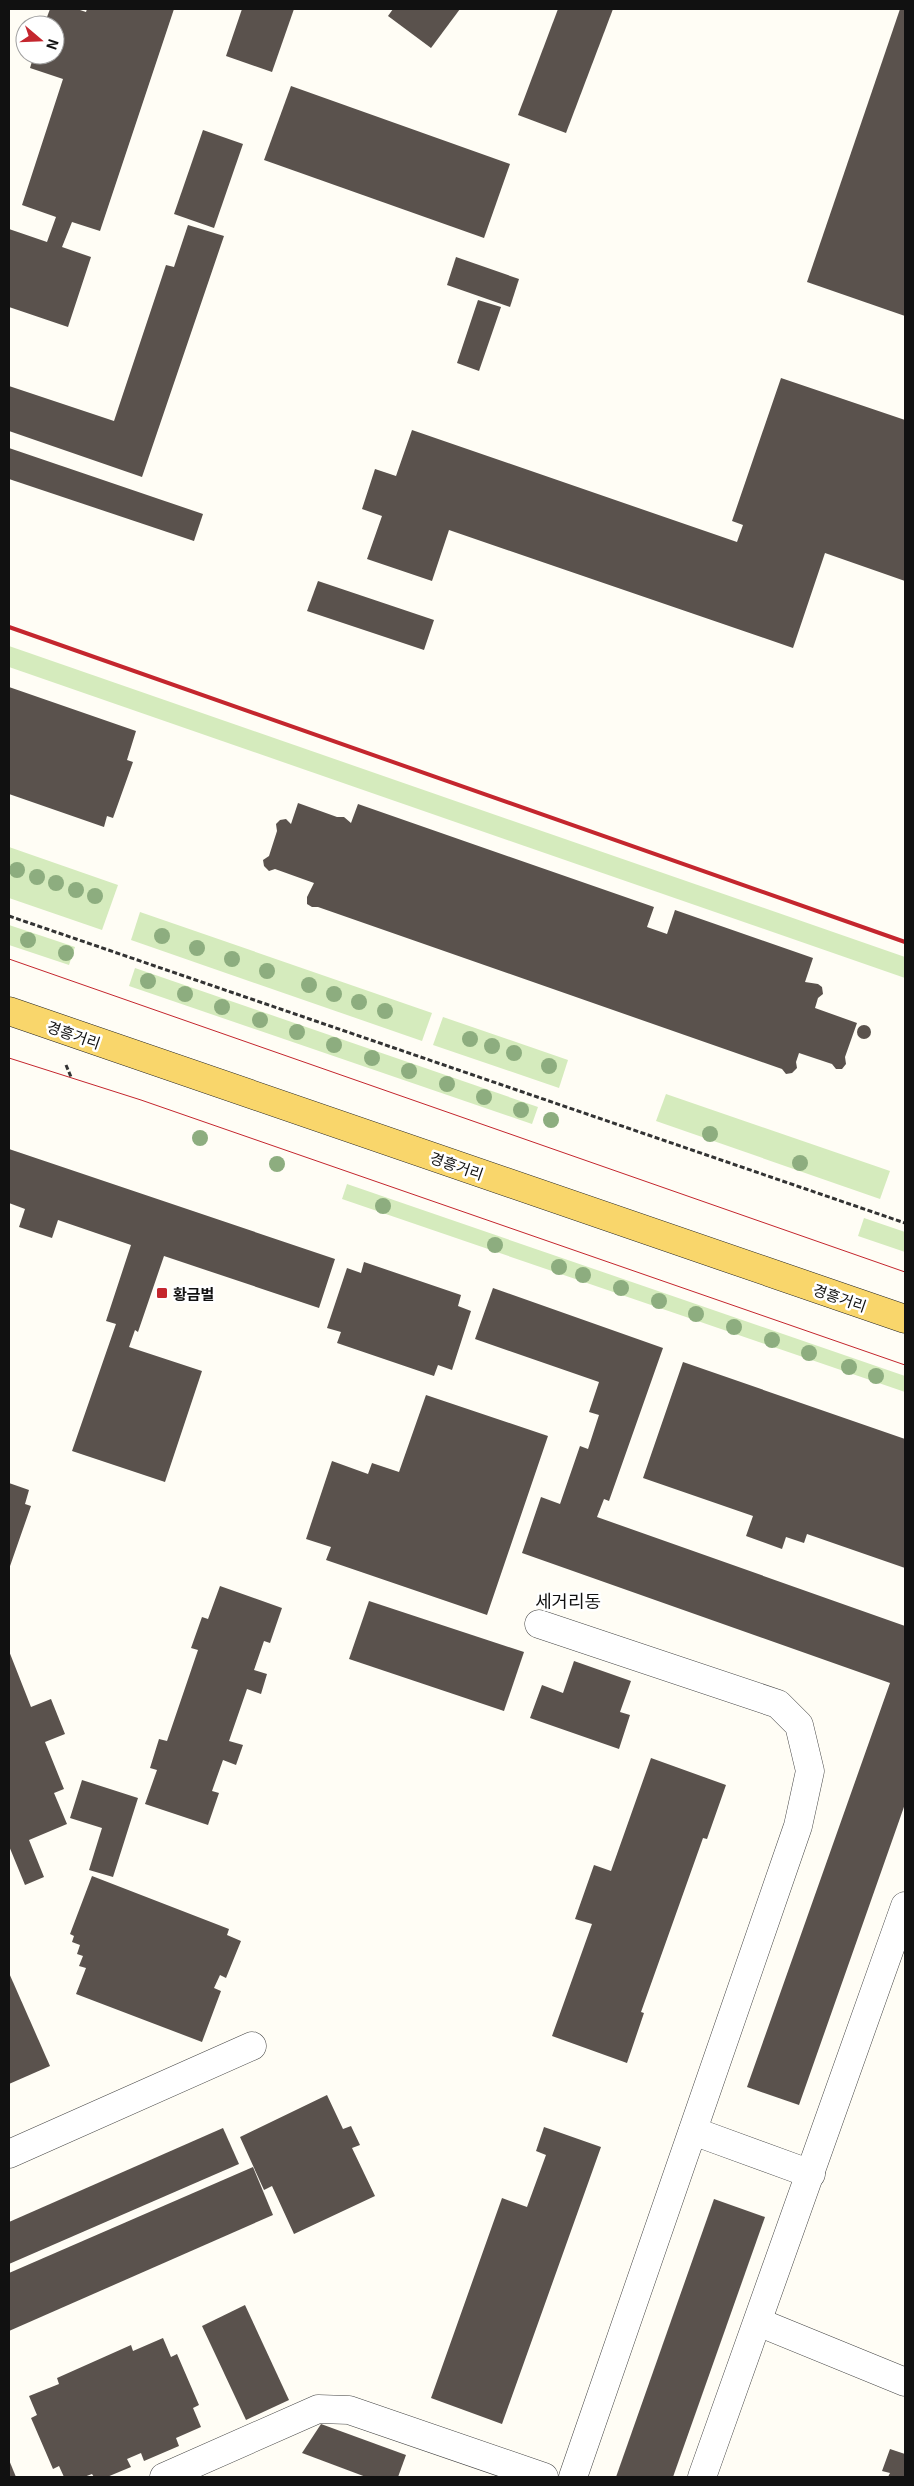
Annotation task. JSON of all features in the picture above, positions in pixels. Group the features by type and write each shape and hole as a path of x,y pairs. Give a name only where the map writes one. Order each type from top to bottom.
{"main road":[{"name":"경흥거리","path":"9,1011 905,1319"}],"street":[{"path":"539,1624 778,1704 799,1725 810,1771 798,1826 573,2477"},
{"path":"702,2477 905,1906"},
{"path":"9,2154 252,2046"},
{"path":"693,2131 811,2174"},
{"path":"758,2322 905,2382"},
{"path":"164,2477 318,2409 349,2410 544,2477"}],"path":[{"path":"9,916 905,1223"}],"green space":[{"path":"9,646 905,957 905,978 9,667"},
{"path":"9,847 118,885 102,930 9,898"},
{"path":"140,912 432,1013 422,1041 131,940"},
{"path":"9,925 75,947 69,965 9,945"},
{"path":"135,968 538,1107 532,1124 129,986"},
{"path":"443,1017 568,1060 559,1088 433,1045"},
{"path":"666,1094 890,1171 880,1199 656,1121"},
{"path":"347,1184 905,1376 905,1392 342,1199"},
{"path":"864,1218 905,1232 905,1252 858,1236"}],"building":[{"path":"50,9 77,9 86,12 87,9 174,9 100,231 72,222 62,247 91,257 68,327 9,307 9,229 47,242 56,217 22,205 63,79 30,68 31,65 65,65 65,15 48,15"},
{"path":"242,9 294,9 272,72 226,56"},
{"path":"393,9 460,9 431,48 388,16"},
{"path":"558,9 613,9 566,133 518,115"},
{"path":"900,9 905,9 905,316 807,282"},
{"path":"291,86 510,164 484,238 264,160"},
{"path":"203,130 243,144 214,228 174,214"},
{"path":"188,225 224,236 142,477 9,431 9,386 114,421 166,265 174,267"},
{"path":"456,257 519,279 510,307 447,285"},
{"path":"478,300 501,307 479,371 457,363"},
{"path":"781,378 905,420 905,581 825,553 793,648 449,530 432,581 367,559 382,516 362,509 375,469 396,476 412,430 737,542 743,525 732,521"},
{"path":"9,448 203,514 194,541 9,479"},
{"path":"318,581 434,620 424,650 307,611"},
{"path":"9,687 136,731 127,760 133,762 113,818 107,816 104,827 9,794"},
{"path":"298,803 337,817 344,817 351,823 358,804 654,907 647,927 667,934 675,910 813,958 805,982 818,984 822,987 823,994 818,998 815,1008 857,1023 845,1057 846,1064 842,1069 836,1069 832,1064 799,1053 796,1062 797,1068 792,1073 786,1074 782,1069 318,907 312,907 307,904 307,897 314,883 275,869 269,871 264,866 263,860 269,856 277,831 276,824 280,820 286,819 291,824"},
{"path":"861,1025 867,1025 871,1032 867,1039 861,1039 857,1035 857,1029"},
{"path":"9,1149 335,1259 319,1308 164,1256 138,1332 135,1330 129,1347 202,1371 165,1482 72,1451 116,1324 106,1321 131,1245 58,1220 52,1238 19,1227 25,1209 9,1203"},
{"path":"364,1262 461,1295 458,1306 471,1311 452,1370 438,1365 434,1376 337,1343 341,1332 327,1328 347,1268 361,1273"},
{"path":"493,1288 663,1348 609,1501 604,1499 597,1517 905,1626 905,1804 799,2105 747,2087 890,1683 522,1553 541,1497 560,1504 580,1446 588,1449 599,1415 589,1412 599,1382 475,1339"},
{"path":"683,1362 905,1439 905,1568 807,1534 804,1543 786,1537 782,1549 746,1536 753,1516 643,1478"},
{"path":"426,1395 548,1436 487,1615 326,1560 331,1547 306,1539 332,1461 368,1474 372,1463 399,1472"},
{"path":"9,1483 29,1490 25,1504 31,1506 9,1569"},
{"path":"220,1586 282,1608 270,1643 264,1641 254,1670 267,1674 261,1694 247,1689 229,1741 243,1745 236,1765 223,1760 212,1791 219,1793 208,1825 145,1804 157,1770 150,1768 159,1739 167,1741 198,1650 191,1648 202,1617 208,1619"},
{"path":"369,1601 524,1652 504,1711 349,1659"},
{"path":"9,1651 31,1707 51,1699 65,1734 45,1742 64,1789 54,1793 67,1824 29,1840 44,1877 25,1885 9,1846"},
{"path":"574,1661 631,1681 620,1712 630,1715 619,1749 530,1718 542,1685 563,1693"},
{"path":"651,1758 726,1785 707,1839 703,1838 641,2012 644,2013 627,2063 552,2036 592,1924 575,1919 594,1865 611,1871"},
{"path":"82,1780 138,1798 113,1877 89,1870 102,1828 70,1818"},
{"path":"92,1876 229,1929 227,1935 241,1941 226,1978 220,1975 214,1988 221,1991 202,2042 76,1994 86,1968 79,1966 83,1956 77,1954 80,1945 72,1942 74,1936 70,1934"},
{"path":"9,1973 50,2066 9,2084"},
{"path":"327,2095 343,2129 351,2126 360,2145 352,2148 375,2196 294,2234 272,2186 264,2190 240,2137"},
{"path":"544,2127 601,2147 502,2424 431,2398 502,2198 527,2207 546,2155 536,2151"},
{"path":"223,2128 239,2164 9,2264 9,2222"},
{"path":"253,2167 273,2215 9,2331 9,2273"},
{"path":"714,2199 765,2217 673,2477 616,2477"},
{"path":"245,2305 289,2400 246,2420 202,2326"},
{"path":"163,2338 171,2357 177,2354 199,2405 193,2408 201,2427 176,2438 179,2446 144,2461 141,2453 127,2459 131,2467 107,2477 94,2477 92,2474 84,2477 64,2477 59,2466 53,2469 31,2418 37,2415 29,2396 59,2384 57,2378 131,2345 133,2351"},
{"path":"321,2424 406,2455 398,2477 366,2477 302,2453"},
{"path":"890,2449 905,2454 905,2477 888,2477 890,2473 882,2471"},
{"path":"9,2460 16,2477 9,2477"}],"tram line":[{"path":"9,959 905,1272"},
{"path":"9,1058 141,1100 905,1365"}],"railway":[{"path":"9,627 905,942"}],"place":[{"name":"황금벌","path":"162,1293"}],"district":[{"name":"세거리동","path":"568,1600"}]}
